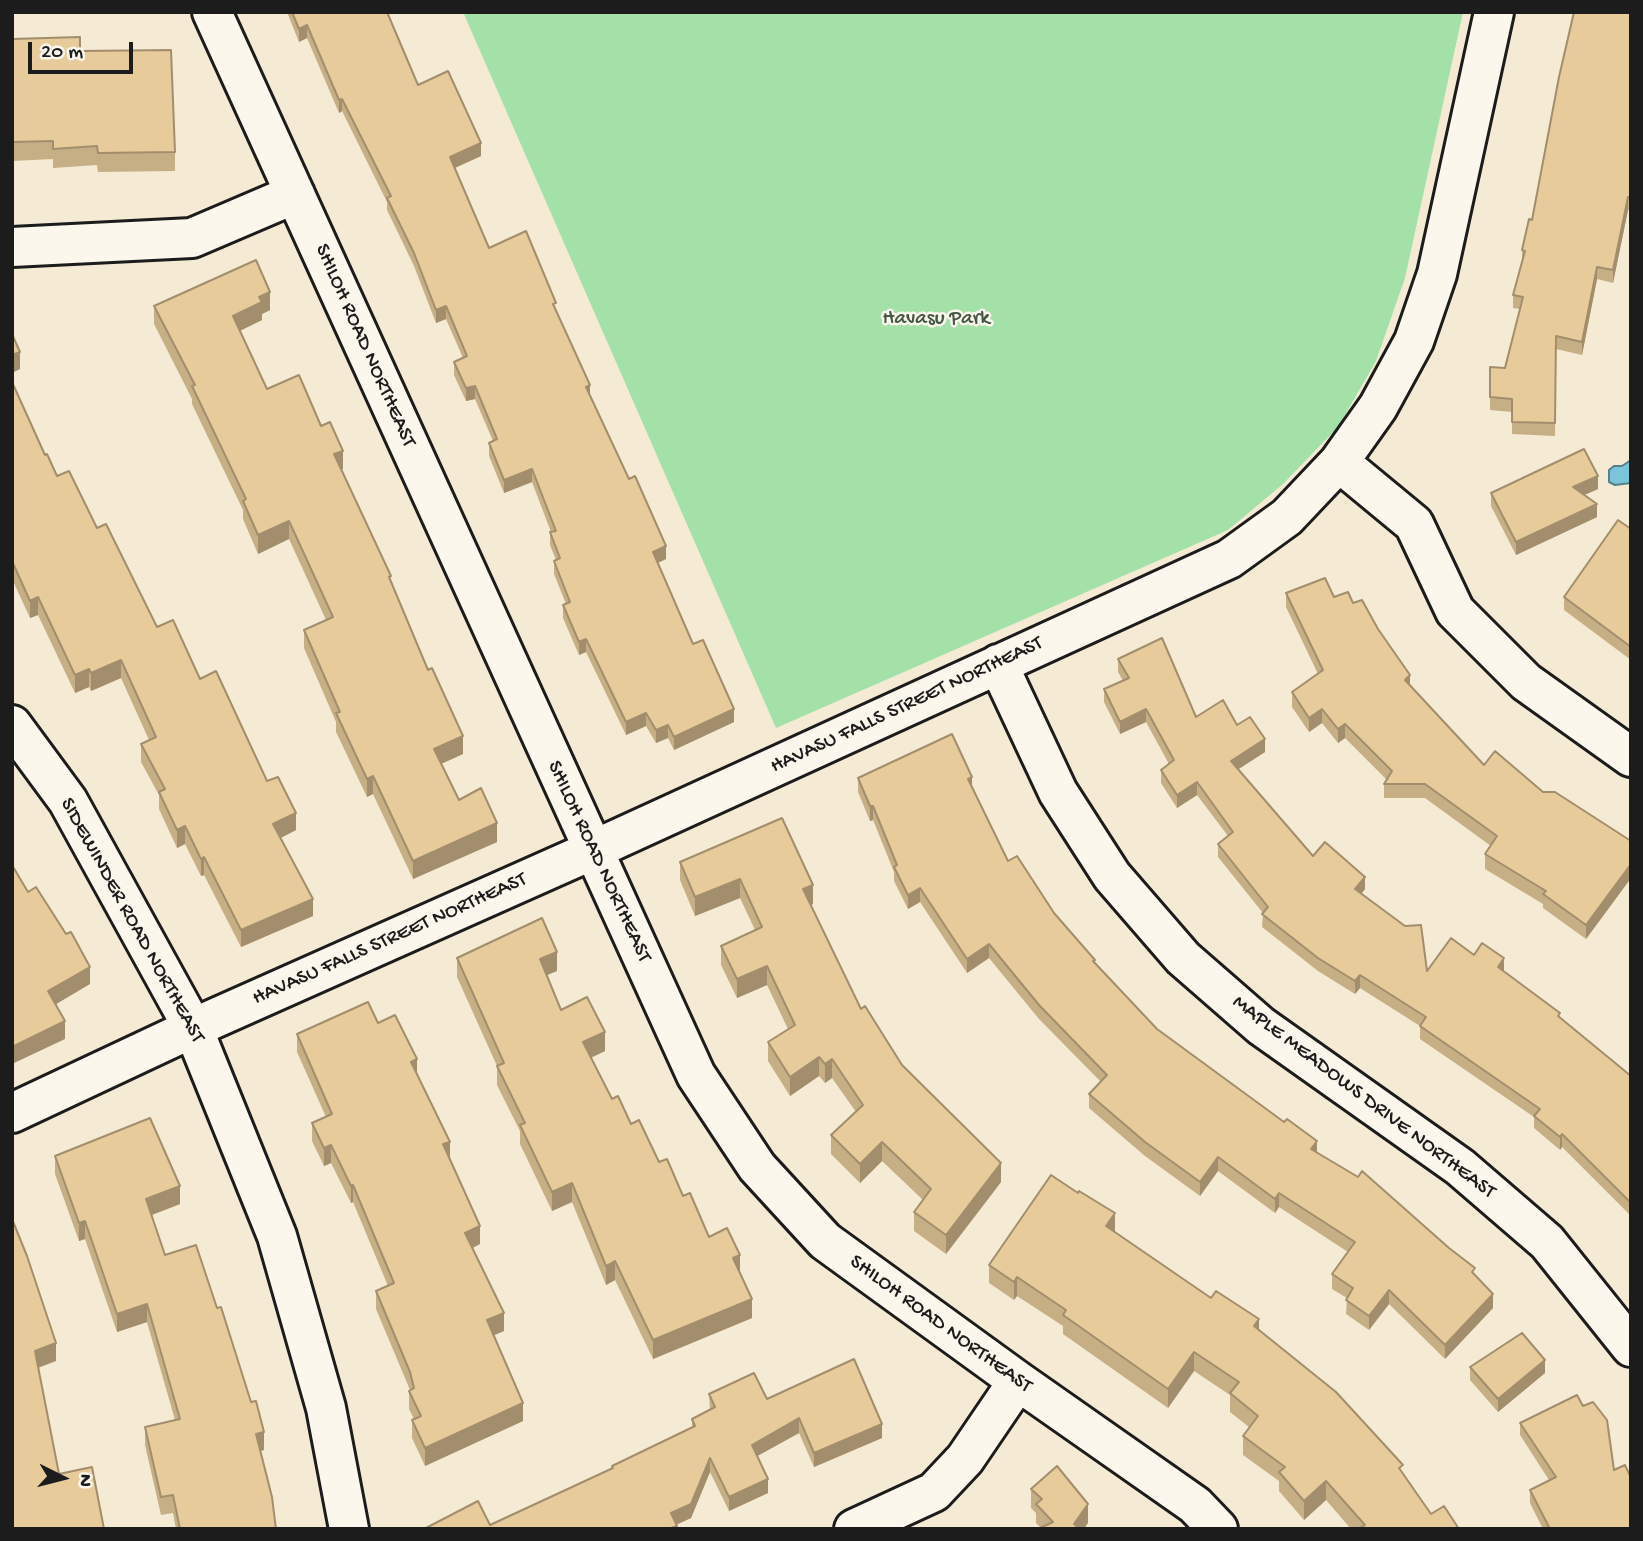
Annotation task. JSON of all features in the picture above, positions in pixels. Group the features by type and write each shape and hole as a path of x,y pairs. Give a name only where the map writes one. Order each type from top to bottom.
{"street":[{"name":"SHILOH ROAD NORTHEAST","path":"212,12 696,1075 757,1167 825,1241 1195,1505 1218,1529"},
{"name":"HAVASU FALLS STREET NORTHEAST","path":"12,1113 193,1028 593,850 1229,559 1287,517 1339,462 1378,407 1418,330 1437,274 1494,12"},
{"path":"12,247 192,239 295,194"},
{"path":"1339,462 1414,524 1455,611 1526,682 1631,757"},
{"name":"MAPLE MEADOWS DRIVE NORTHEAST","path":"998,664 1058,792 1112,876 1183,958 1261,1026 1460,1167 1547,1242 1631,1347"},
{"name":"SIDEWINDER ROAD NORTHEAST","path":"12,725 68,801 193,1028 277,1236 326,1408 349,1529"},
{"path":"854,1529 934,1492 965,1459 1018,1381"}],"green space":[{"name":"Havasu Park","path":"463,12 1463,12 1405,278 1376,361 1338,427 1283,484 1228,530 776,728"}],"water":[{"path":"1631,460 1631,483 1615,485 1609,482 1609,470"}],"building":[{"path":"292,12 387,12 418,85 448,71 481,143 450,157 489,248 526,231 556,303 553,304 590,385 586,387 629,479 635,476 666,546 653,552 693,644 703,640 734,709 674,737 668,725 656,730 646,713 626,722 586,639 579,642 563,605 570,602 554,561 560,558 550,532 556,531 532,469 504,480 489,443 497,439 475,386 466,388 454,362 467,356 446,306 436,310 414,253 387,198 391,196 342,99 339,100 307,25 299,29"},
{"path":"1574,12 1631,12 1631,197 1628,197 1613,270 1597,267 1582,342 1556,336 1555,423 1512,422 1512,399 1490,397 1490,367 1505,368 1523,297 1513,295 1525,251 1522,250 1529,219 1532,220"},
{"path":"80,37 80,51 171,50 175,152 98,153 97,146 53,149 53,141 12,142 12,39"},
{"path":"256,260 270,292 259,297 262,302 233,316 267,389 299,375 321,426 330,422 343,451 334,454 391,576 389,577 428,670 432,668 463,736 434,749 459,800 481,788 497,823 413,861 373,776 367,779 336,713 340,712 304,630 333,617 289,521 258,535 243,501 246,499 192,386 195,385 154,306"},
{"path":"12,334 20,352 12,355"},
{"path":"12,382 57,476 69,471 97,528 106,524 157,627 173,620 200,679 216,671 267,781 278,777 296,813 273,824 313,899 241,930 204,857 201,859 185,826 177,830 159,792 165,789 141,744 156,737 121,660 91,673 89,669 75,675 38,597 30,601 12,561"},
{"path":"1584,449 1598,476 1573,487 1597,504 1516,542 1491,493"},
{"path":"1618,520 1631,529 1631,647 1564,597"},
{"path":"1325,578 1334,597 1348,592 1353,603 1362,600 1378,629 1410,675 1405,680 1484,765 1495,751 1543,792 1555,792 1631,841 1631,864 1586,925 1543,894 1546,891 1485,854 1497,836 1425,784 1384,784 1392,771 1345,724 1338,729 1322,709 1309,718 1292,692 1323,670 1286,593"},
{"path":"1162,638 1196,717 1223,700 1237,725 1250,717 1265,739 1231,761 1313,856 1325,842 1365,877 1355,889 1405,926 1421,925 1427,971 1451,938 1474,955 1482,943 1504,958 1498,967 1560,1013 1558,1016 1631,1076 1631,1203 1562,1134 1560,1137 1534,1116 1540,1109 1420,1026 1426,1017 1360,975 1355,981 1318,958 1262,914 1268,907 1218,844 1233,832 1197,782 1177,795 1161,770 1174,760 1146,709 1120,722 1104,689 1129,678 1118,659"},
{"path":"952,734 972,777 968,779 1008,861 1017,856 1054,913 1095,960 1093,961 1157,1029 1284,1122 1287,1119 1317,1141 1311,1149 1358,1177 1362,1171 1475,1268 1472,1272 1493,1294 1445,1345 1389,1290 1369,1316 1346,1300 1353,1288 1332,1274 1355,1242 1279,1193 1275,1199 1218,1157 1200,1182 1145,1142 1089,1094 1107,1075 1039,1005 989,944 967,959 920,888 908,895 894,867 897,865 873,806 870,806 858,778"},
{"path":"782,818 813,885 803,889 861,1009 865,1006 902,1065 1001,1163 946,1235 914,1212 931,1189 882,1142 860,1164 831,1135 863,1105 832,1059 825,1064 819,1057 790,1077 768,1042 795,1025 767,966 737,979 721,946 762,927 740,879 695,897 680,862"},
{"path":"12,865 28,892 36,887 66,934 71,932 90,967 48,991 65,1021 12,1047"},
{"path":"542,918 557,952 540,959 561,1010 587,997 605,1032 583,1042 612,1099 618,1096 631,1124 639,1120 659,1162 667,1159 683,1196 690,1193 709,1237 727,1228 740,1255 733,1258 752,1299 653,1340 615,1261 606,1266 572,1183 552,1192 520,1125 525,1123 497,1066 504,1063 457,958"},
{"path":"368,1002 378,1023 395,1015 417,1059 411,1062 450,1142 443,1144 480,1226 465,1233 504,1313 487,1320 523,1403 425,1448 412,1420 421,1416 409,1391 414,1388 410,1372 376,1291 394,1283 353,1185 351,1186 331,1145 324,1148 312,1123 332,1114 297,1034"},
{"path":"150,1118 180,1186 146,1199 165,1255 196,1245 217,1308 221,1307 251,1402 256,1401 264,1432 256,1434 272,1497 276,1529 180,1529 173,1495 161,1497 145,1427 180,1419 147,1304 117,1314 85,1221 79,1223 55,1156"},
{"path":"1051,1175 1115,1213 1106,1226 1211,1298 1216,1291 1259,1319 1254,1326 1336,1392 1403,1465 1399,1468 1431,1514 1444,1506 1459,1529 1358,1529 1365,1525 1326,1481 1304,1501 1279,1472 1285,1467 1243,1436 1258,1416 1230,1393 1239,1382 1194,1352 1168,1389 1063,1315 1066,1310 1017,1277 1014,1282 989,1265"},
{"path":"12,1219 56,1343 35,1351 59,1474 92,1467 104,1529 12,1529"},
{"path":"1522,1333 1545,1360 1498,1399 1470,1367"},
{"path":"854,1359 882,1424 814,1453 799,1418 752,1445 768,1479 729,1497 710,1458 691,1504 671,1513 677,1526 669,1529 424,1529 478,1501 490,1525 613,1468 612,1466 695,1426 692,1419 715,1407 709,1394 754,1373 767,1399"},
{"path":"1577,1395 1583,1406 1593,1402 1607,1420 1614,1470 1625,1465 1631,1478 1631,1529 1550,1529 1530,1490 1556,1477 1520,1423"},
{"path":"1057,1466 1088,1504 1074,1524 1080,1529 1038,1529 1053,1522 1036,1504 1042,1499 1031,1489"}]}
